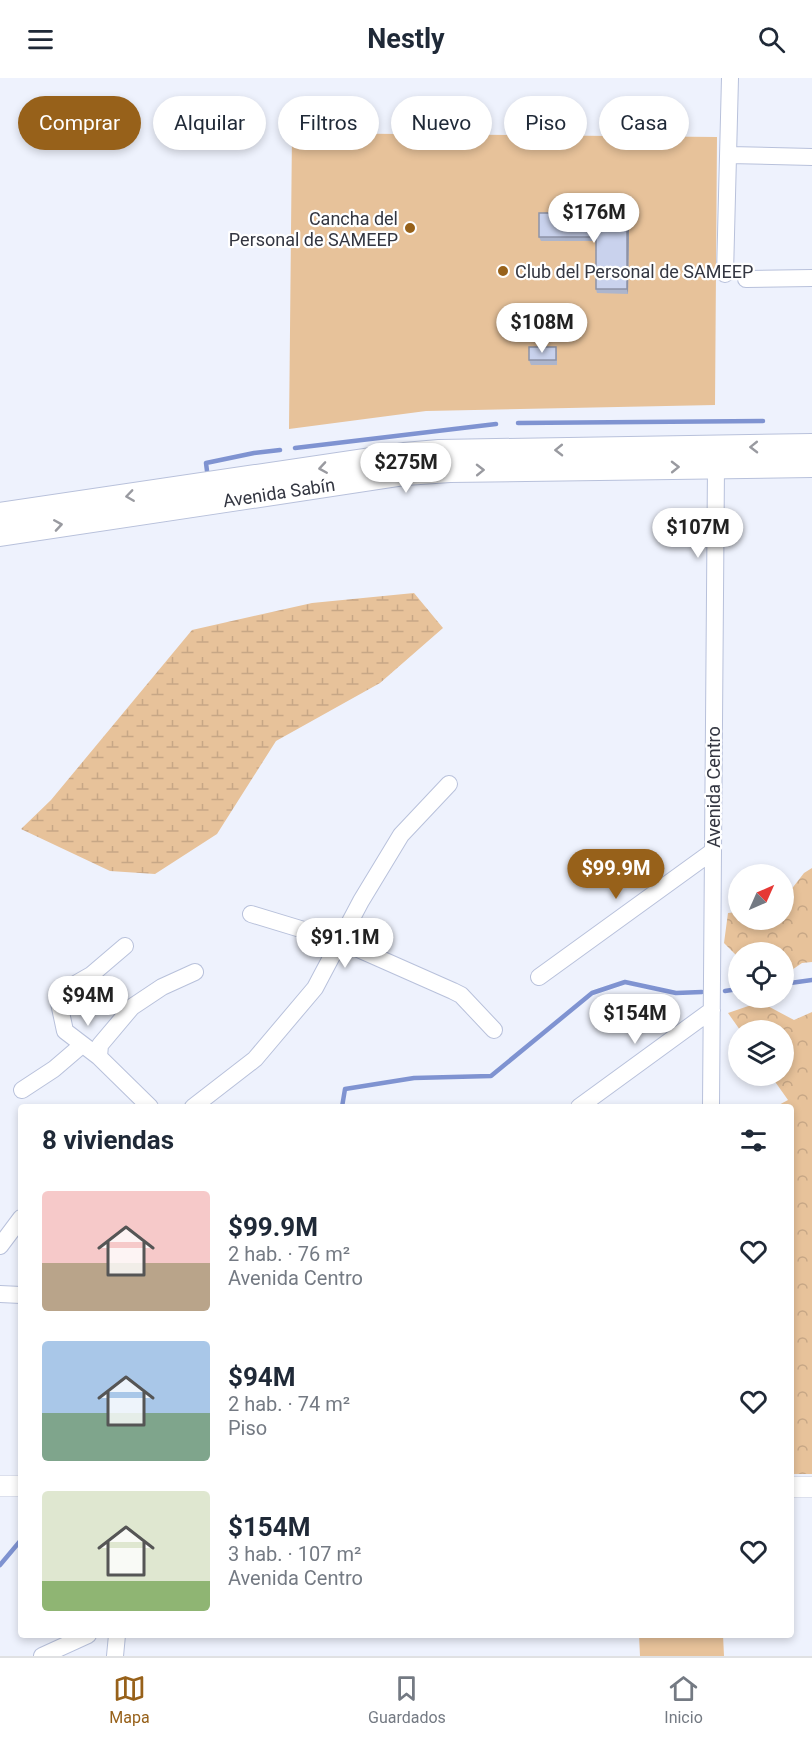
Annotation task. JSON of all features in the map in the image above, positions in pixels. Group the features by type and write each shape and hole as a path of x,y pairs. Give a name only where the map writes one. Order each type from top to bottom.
{"main road":[{"name":"Avenida Sabín","path":"0,515 439,452 812,447"},
{"name":"Avenida Sabín","path":"0,534 405,473 450,470 812,465"}],"street":[{"path":"726,274 730,78"},
{"path":"729,155 812,156"},
{"path":"746,279 812,279"},
{"name":"Avenida Centro","path":"711,1104 716,466"},
{"path":"197,1104 255,1059 315,988 361,901 400,835 449,784"},
{"path":"539,976 713,851"},
{"path":"250,914 340,941 461,995 494,1030"},
{"path":"125,946 92,975 63,991 59,1003 65,1031 99,1057 147,1104"},
{"path":"99,1057 100,1045 132,1006 162,987 195,972"},
{"path":"583,1104 712,1010"},
{"path":"22,1090 54,1069 82,1045"},
{"path":"0,1246 18,1222"},
{"path":"0,1294 18,1294"},
{"path":"0,1485 18,1486"},
{"path":"794,1486 812,1486"},
{"path":"42,1656 81,1638"},
{"path":"115,1656 117,1638"}],"green space":[{"name":"Club del Personal de SAMEEP","path":"379,134 391,134 391,150 492,150 492,135 504,135 504,150 587,150 587,136 599,136 599,150 689,150 689,137 717,137 715,405 426,411 289,429 292,150 379,150"},
{"path":"414,593 443,628 380,683 276,741 217,834 155,874 110,871 21,829 51,800 192,630 312,603"},
{"path":"812,868 812,962 802,963 794,968 794,942 728,942 728,947 724,943 728,913 728,930 794,930 794,886 804,873"},
{"path":"743,1008 771,1008 794,1020 733,1020 728,1013"},
{"path":"812,1012 812,1474 794,1474 794,1104 781,1104 788,1100 778,1086 794,1086 794,1020"},
{"path":"639,1638 723,1638 724,1656 640,1656"}],"building":[{"path":"539,213 587,213 587,223 627,224 627,289 596,289 596,237 539,237"},
{"path":"529,347 556,347 556,360 529,360"}],"waterway":[{"path":"518,423 763,421"},
{"path":"295,448 496,424"},
{"path":"207,471 206,463 280,450"},
{"path":"794,982 812,980"},
{"path":"342,1104 345,1089 414,1078 491,1076 592,993 625,982 676,993 702,992"},
{"path":"0,1565 18,1544"}],"place":[{"name":"Cancha del Personal de SAMEEP","path":"410,228"},
{"name":"Club del Personal de SAMEEP","path":"503,271"}]}
